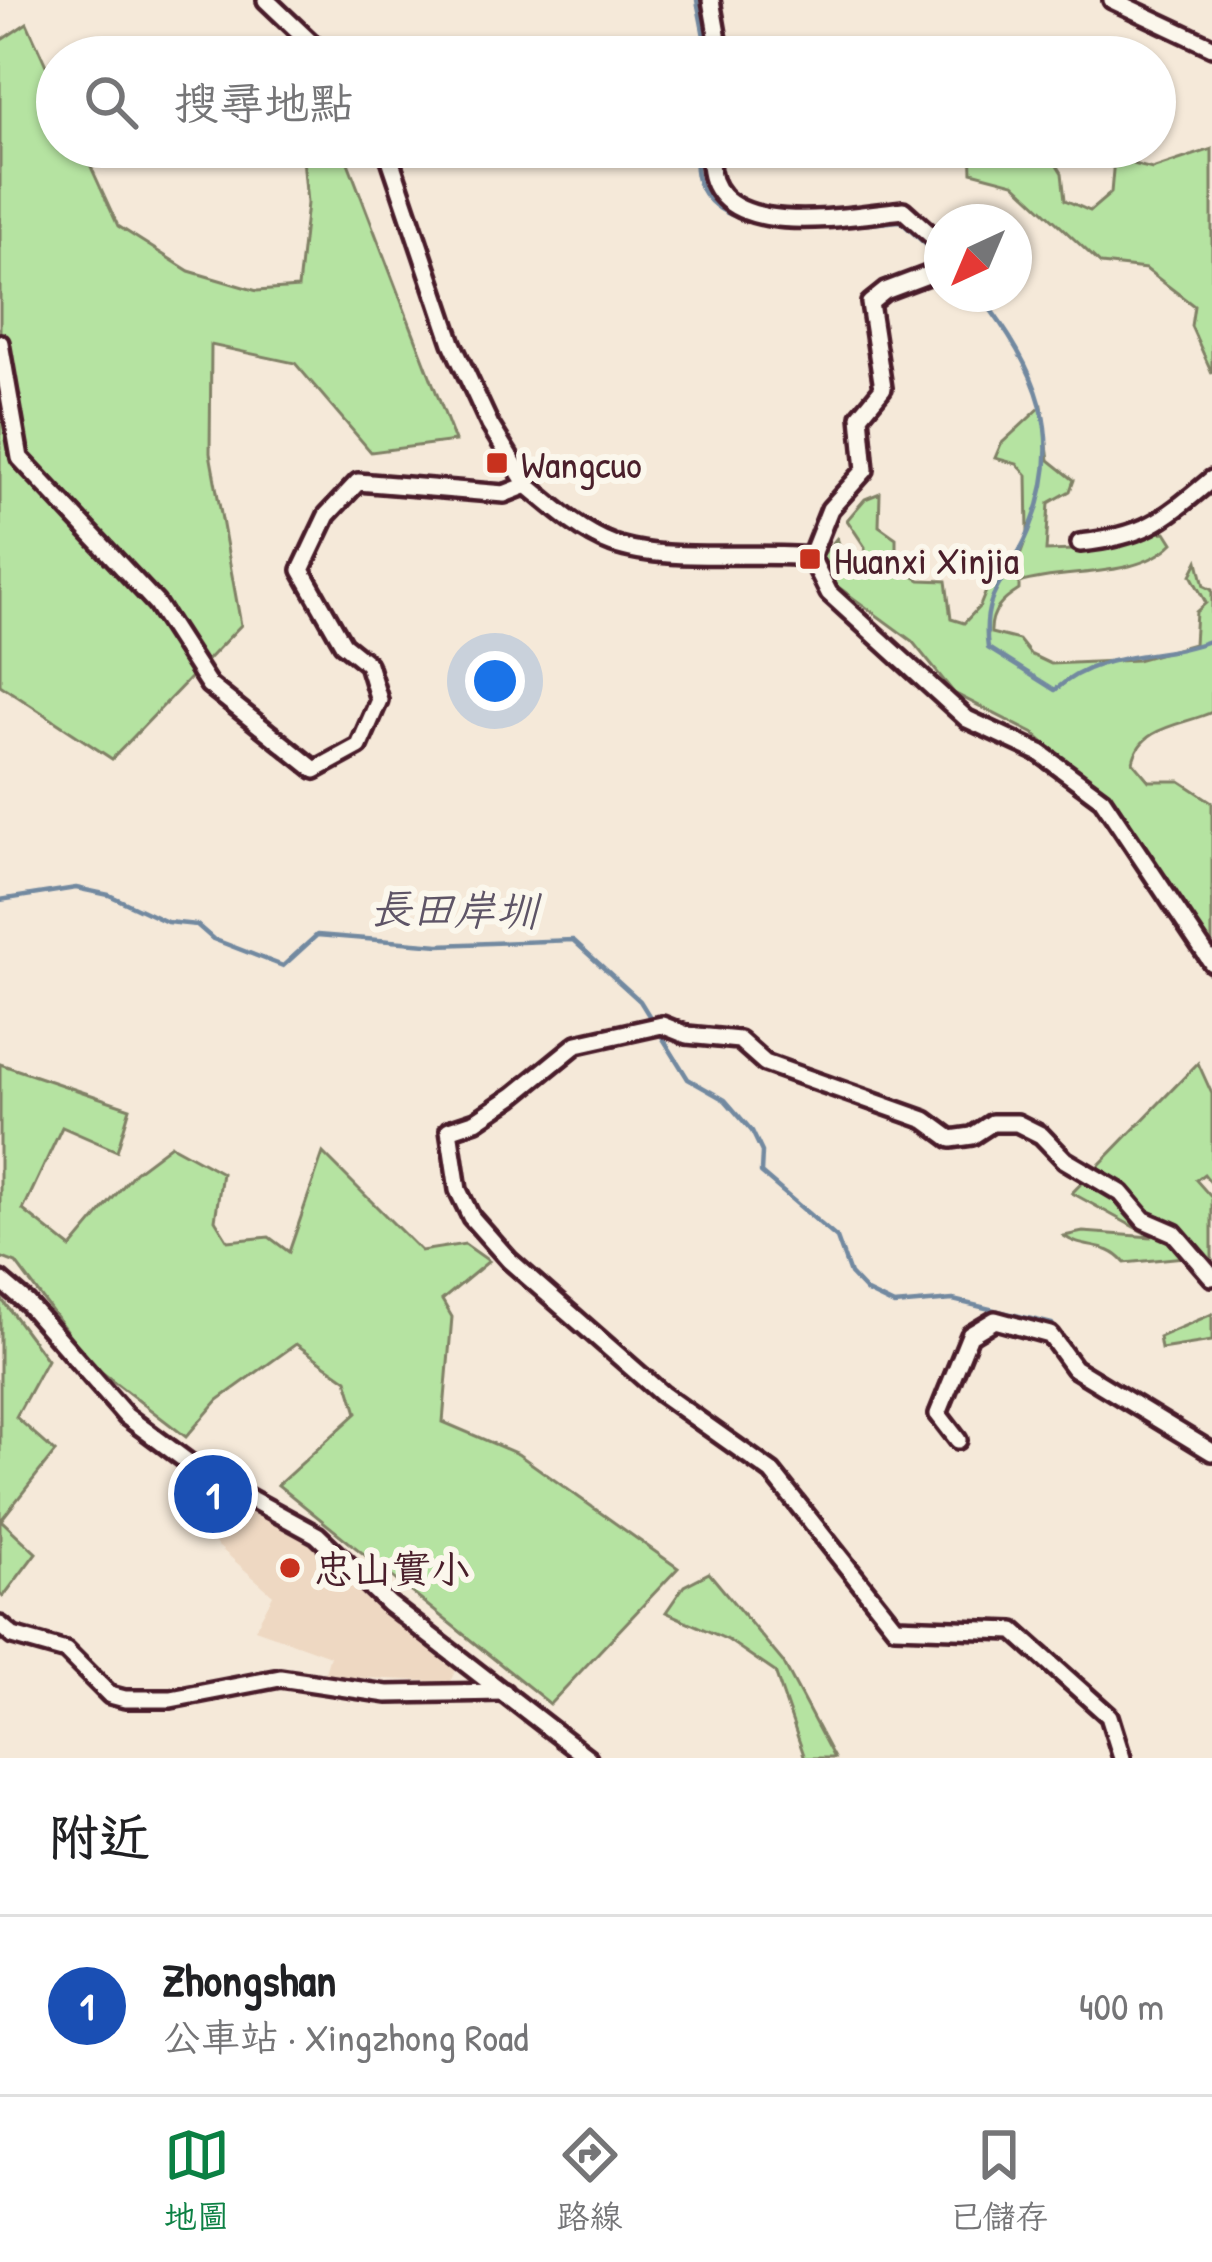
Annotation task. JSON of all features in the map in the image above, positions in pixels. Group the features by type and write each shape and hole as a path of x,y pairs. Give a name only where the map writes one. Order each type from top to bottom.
{"street":[{"path":"266,0 304,36"},
{"path":"710,0 717,36"},
{"path":"1112,0 1212,47"},
{"path":"393,168 452,343 490,425 527,485 565,516 615,544 716,556 812,557"},
{"path":"709,168 715,186 741,210 796,222 903,210 924,229"},
{"path":"924,277 870,303 883,388 860,416 865,470 830,509 812,557 830,593 967,719 1040,753 1102,799 1212,963"},
{"path":"0,343 20,458 156,603 209,685 315,770 359,746 379,700 368,664 343,644 307,588 301,570 327,515 358,482 504,494 527,485"},
{"path":"1080,543 1129,538 1166,517 1212,479"},
{"path":"1122,1758 1109,1716 1014,1630 895,1627 772,1472 662,1394 509,1260 471,1217 458,1190 448,1130 476,1120 513,1096 577,1044 662,1025 687,1035 739,1040 764,1063 926,1120 951,1139 972,1136 992,1123 1017,1123 1041,1135 1065,1160 1121,1193 1144,1220 1174,1233 1212,1277"},
{"path":"0,1280 27,1303 126,1415 200,1471 317,1535 389,1604 588,1758"},
{"path":"958,1440 938,1414 970,1335 995,1320 1050,1334 1074,1368 1212,1452"},
{"path":"0,1625 13,1636 66,1652 110,1695 124,1700 171,1699 280,1678 387,1694 504,1692"}],"shaded area":[{"name":"忠山實小","path":"207,1483 309,1540 368,1597 457,1667 450,1682 324,1676 330,1656 255,1629 273,1595 182,1514"}],"green space":[{"path":"27,23 36,43 36,168 92,168 118,226 189,271 257,291 298,288 307,203 304,168 350,168 455,441 371,452 295,363 211,345 210,453 241,625 112,759 0,685 0,41"},
{"path":"1212,149 1212,373 1191,326 1194,306 1146,269 1101,264 1014,183 972,172 972,168 1059,168 1065,200 1090,211 1111,193 1113,168 1176,168 1176,161"},
{"path":"1042,406 1049,460 1074,480 1070,491 1049,503 1046,551 1105,549 1130,534 1166,532 1173,543 1158,555 1121,568 1019,583 1019,590 995,612 991,633 1019,640 1030,654 1051,664 1137,660 1194,644 1196,612 1206,603 1191,575 1198,561 1204,586 1212,590 1212,712 1154,733 1144,740 1133,762 1149,781 1180,781 1212,802 1212,960 1104,795 1034,734 954,693 912,641 830,581 819,559 837,538 844,558 865,562 865,547 847,520 865,499 880,493 879,526 896,538 896,566 920,580 946,581 951,619 964,623 980,606 999,559 1020,555 1028,533 1027,475 1017,464 995,458 1001,444"},
{"path":"1198,1063 1212,1094 1212,1184 1204,1174 1196,1180 1212,1198 1212,1280 1184,1257 1125,1263 1111,1252 1064,1236 1083,1232 1152,1237 1072,1193"},
{"path":"0,1064 130,1108 117,1151 62,1127 23,1210 71,1248 135,1172 171,1145 222,1173 215,1220 228,1241 269,1237 289,1252 323,1153 421,1251 465,1244 489,1261 442,1300 452,1317 443,1422 518,1454 678,1568 550,1704 278,1485 357,1413 347,1380 296,1344 218,1400 186,1437 91,1364 16,1263 0,1257"},
{"path":"0,1297 47,1360 16,1417 55,1452 1,1520 36,1553 3,1597 0,1594"},
{"path":"1212,1314 1212,1341 1161,1349 1159,1337"},
{"path":"709,1573 783,1662 834,1758 805,1758 775,1672 728,1640 666,1612 684,1586"}],"waterway":[{"path":"697,0 704,36"},
{"path":"698,168 698,180 713,203 738,217 806,227 900,221 924,243"},
{"path":"992,312 1017,350 1041,406 1046,465 1029,531 992,598 988,648 1055,690 1091,668 1212,640"},
{"name":"長田岸圳","path":"0,900 76,888 109,895 167,922 197,925 213,939 283,966 317,935 439,945 573,940 640,1001 688,1079 725,1100 752,1131 762,1152 761,1173 837,1238 850,1274 867,1292 894,1305 953,1300 1052,1324 1057,1332"},
{"name":"長田岸圳","path":"1189,1430 1212,1441"}],"place":[{"name":"Wangcuo","path":"497,463"},
{"name":"Huanxi Xinjia","path":"810,559"},
{"name":"Zhongshan","path":"213,1494"},
{"name":"忠山實小","path":"290,1568"}]}
